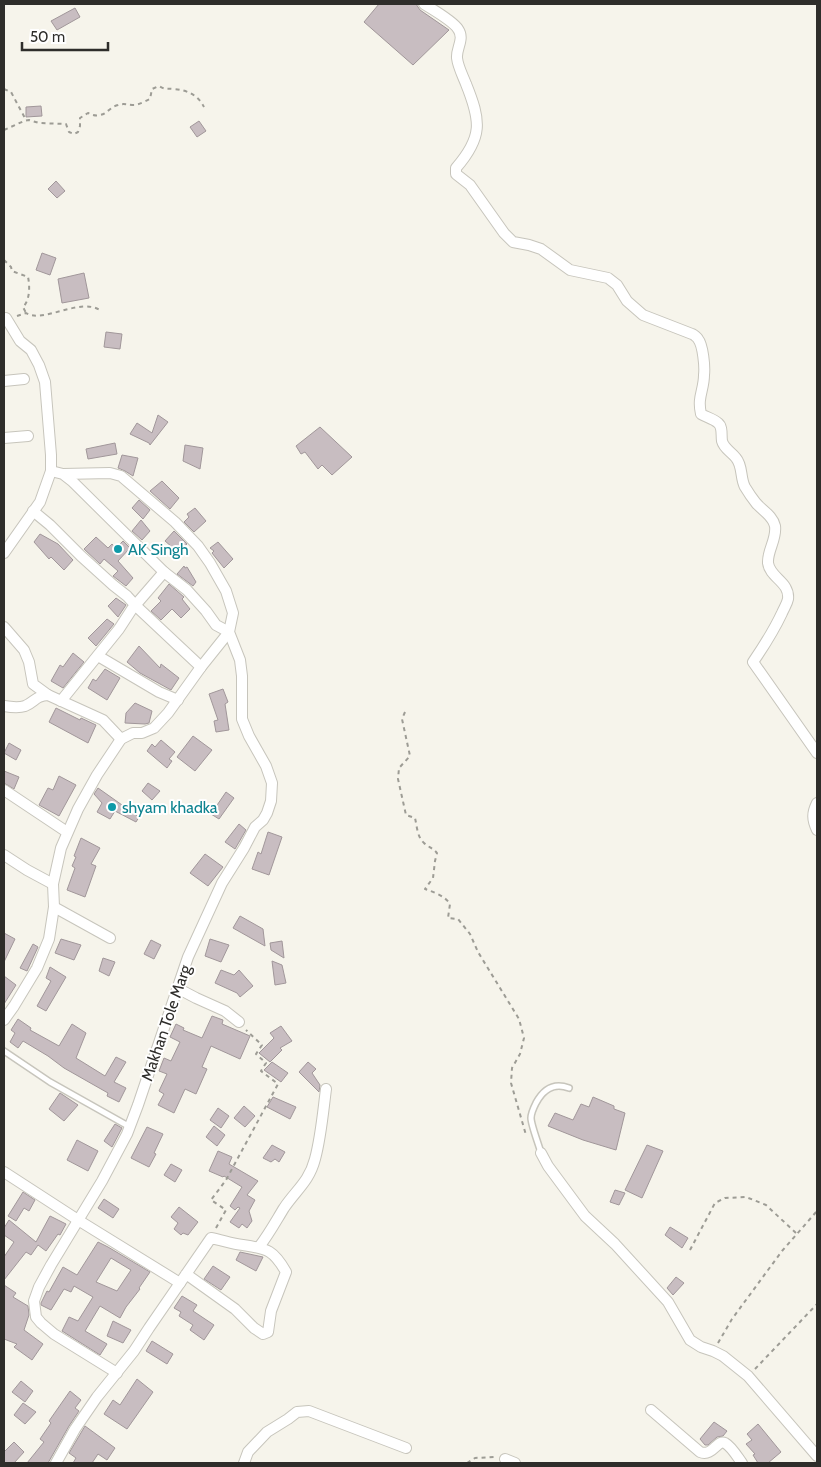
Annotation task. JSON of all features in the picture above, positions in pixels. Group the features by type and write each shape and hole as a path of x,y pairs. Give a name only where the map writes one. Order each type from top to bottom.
{"street":[{"path":"424,4 458,28 461,36 457,57 459,67 474,103 477,122 474,141 456,168 456,174 470,185 504,234 513,242 541,249 570,270 608,278 617,285 627,301 643,315 698,338 702,351 704,376 699,406 701,414 718,423 721,428 722,443 728,452 737,459 741,468 744,485 774,524 775,534 768,564 772,572 786,588 788,594 788,601 776,626 753,662 817,753"},
{"path":"4,553 40,502 51,472 45,382 31,350 20,341 6,318"},
{"path":"4,381 24,379"},
{"path":"4,438 28,436"},
{"name":"Makhan Tole Marg","path":"51,472 63,474 110,473 122,476 175,522 198,546 226,591 233,613 229,632 240,660 242,720 266,766 272,783 271,801 263,820 255,827 222,882 188,957 130,1127 102,1182 39,1287 34,1301 36,1317 41,1323 54,1334 117,1374"},
{"path":"4,1020 37,968 49,939 54,907 53,884 61,848 78,809 97,774 121,739 154,728 168,713 229,632 216,625 187,590 164,572 63,474"},
{"path":"34,511 201,667"},
{"path":"61,701 119,629 151,585 164,572"},
{"path":"4,627 24,650 29,662 33,684 48,695 103,720 121,739"},
{"path":"98,656 160,692 178,700"},
{"path":"4,706 20,707 27,705 40,696 48,695"},
{"path":"4,790 67,832"},
{"path":"817,803 813,821 817,830"},
{"path":"4,855 53,884"},
{"path":"54,907 110,938"},
{"path":"177,988 225,1011 240,1022"},
{"path":"259,1247 285,1206 304,1185 310,1172 315,1159 326,1089"},
{"path":"541,1153 585,1216 615,1244 668,1302 690,1340 700,1347 723,1356 748,1376 817,1456"},
{"path":"4,1172 78,1220 183,1279 235,1309 254,1328 263,1334 268,1332 272,1311 286,1272 280,1261 270,1252 259,1247 211,1238 183,1279 149,1328 134,1351 97,1396 75,1429 56,1463"},
{"path":"651,1410 700,1452 709,1452 724,1442 742,1463"},
{"path":"244,1463 248,1452 267,1432 296,1412 309,1411 406,1448"},
{"path":"505,1459 515,1463"}],"lane":[{"path":"4,1051 50,1082 130,1127"},
{"path":"541,1153 531,1118 533,1108 540,1095 547,1088 556,1086 568,1088"}],"path":[{"path":"4,130 26,120 39,123 66,124 69,132 74,134 78,132 80,118 88,113 98,116 120,104 135,105 143,102 150,99 152,89 159,86 166,90 173,88 196,95 204,107"},
{"path":"4,89 11,92 26,120"},
{"path":"4,260 11,267 12,271 28,277 27,303 23,307 26,313 31,316 84,307 97,308 101,311"},
{"path":"6,318 26,313"},
{"path":"405,712 402,719 410,756 400,768 398,779 406,815 415,818 418,834 423,842 437,854 433,878 425,889 446,898 450,904 448,918 458,919 470,934 478,952 519,1019 524,1038 520,1054 512,1068 511,1083 525,1135 541,1153"},
{"path":"211,1238 226,1210 211,1200 226,1180 278,1084 260,1071 266,1063 256,1054 262,1046 240,1022"},
{"path":"690,1250 715,1203 724,1198 746,1197 766,1205 797,1234"},
{"path":"713,1351 732,1319 782,1251 817,1210"},
{"path":"748,1376 817,1304"},
{"path":"467,1463 475,1458 505,1459"}],"building":[{"path":"379,4 416,4 420,10 449,30 413,65 364,22"},
{"path":"75,8 80,17 57,30 51,21"},
{"path":"41,106 42,116 26,117 26,107"},
{"path":"199,121 206,131 197,137 190,127"},
{"path":"56,181 65,191 57,198 48,189"},
{"path":"42,253 56,258 50,275 36,270"},
{"path":"84,273 89,298 62,303 58,279"},
{"path":"106,332 122,334 120,349 104,347"},
{"path":"158,415 168,422 150,445 130,434 137,423 152,433"},
{"path":"320,427 352,457 332,475 322,465 318,469 305,452 301,454 296,446"},
{"path":"115,443 117,454 88,459 86,449"},
{"path":"185,445 203,448 200,469 183,461"},
{"path":"122,455 138,458 133,476 118,468"},
{"path":"162,481 179,498 170,509 150,491"},
{"path":"139,500 150,510 143,519 132,508"},
{"path":"195,508 206,521 194,532 184,522 189,517 187,514"},
{"path":"141,520 150,531 142,540 132,531"},
{"path":"174,531 187,544 178,552 165,541"},
{"path":"40,534 58,544 73,560 64,570 51,557 49,559 34,542"},
{"path":"96,537 108,548 112,544 116,548 123,541 130,548 118,561 133,578 126,586 113,576 118,571 104,559 100,564 84,549"},
{"path":"218,542 233,559 224,568 212,553 214,551 210,548"},
{"path":"184,566 185,568 187,567 196,582 193,586 177,574"},
{"path":"169,584 184,597 182,599 190,609 181,618 172,609 161,620 151,611 161,601 158,598"},
{"path":"116,598 126,605 118,617 108,606"},
{"path":"107,619 114,624 96,646 88,638"},
{"path":"139,646 160,668 161,664 179,678 171,690 140,673 127,662"},
{"path":"73,653 84,662 63,688 51,681 60,665 63,667"},
{"path":"105,669 120,678 107,700 88,688 93,679 96,681"},
{"path":"223,689 228,702 225,704 229,730 216,732 214,721 218,720 209,694"},
{"path":"135,703 152,711 149,723 125,723 126,713"},
{"path":"56,708 80,720 81,718 96,725 88,743 49,722"},
{"path":"193,736 212,750 195,771 177,757"},
{"path":"161,740 175,752 169,759 172,761 167,768 147,751 152,744 155,747"},
{"path":"9,743 21,750 16,760 4,753"},
{"path":"4,771 19,777 14,789 4,783"},
{"path":"59,776 76,785 59,816 39,805 48,788 53,790"},
{"path":"148,783 160,791 152,800 142,791"},
{"name":"shyam khadka","path":"98,788 139,817 136,822 115,811 110,819 97,812 102,803 94,794"},
{"path":"226,792 234,798 219,819 211,814"},
{"path":"239,824 246,830 235,849 225,842"},
{"path":"268,832 282,837 269,875 252,869 258,852 261,854"},
{"path":"81,838 100,848 91,864 96,866 85,897 67,890 75,868 72,866 76,857 74,856"},
{"path":"205,854 223,867 208,886 190,873"},
{"path":"240,916 263,929 265,946 233,928"},
{"path":"4,933 15,939 4,962"},
{"path":"61,939 81,945 74,960 55,953"},
{"path":"210,939 229,945 221,962 205,956"},
{"path":"151,940 161,945 154,959 144,954"},
{"path":"282,941 284,958 271,950 270,943"},
{"path":"33,944 38,947 27,971 20,968"},
{"path":"103,958 115,962 109,976 99,971"},
{"path":"272,961 282,965 286,983 275,985"},
{"path":"50,967 66,977 46,1011 37,1006 51,981 46,978"},
{"path":"221,970 234,975 239,970 253,986 240,997 237,993 215,983"},
{"path":"4,976 16,985 4,1004"},
{"path":"212,1016 223,1020 222,1024 250,1036 240,1059 211,1046 202,1067 207,1069 196,1094 185,1089 174,1113 158,1105 164,1094 159,1091 167,1074 159,1071 164,1058 171,1061 180,1042 170,1037 176,1024 184,1028 183,1030 202,1038"},
{"path":"18,1019 31,1028 30,1030 59,1046 72,1024 86,1033 76,1058 105,1076 116,1057 126,1062 114,1082 126,1088 119,1102 107,1096 108,1093 64,1068 23,1041 18,1048 10,1042 15,1033 11,1030"},
{"path":"281,1026 292,1041 280,1048 282,1050 270,1062 259,1053 274,1038 270,1033"},
{"path":"272,1062 288,1073 281,1082 264,1070"},
{"path":"308,1062 316,1069 312,1073 320,1085 319,1092 299,1072"},
{"path":"60,1093 78,1105 64,1121 49,1109"},
{"path":"273,1097 296,1107 290,1119 267,1107"},
{"path":"593,1097 625,1113 616,1150 583,1140 548,1126 555,1113 573,1120 581,1104 589,1107"},
{"path":"244,1106 255,1116 245,1127 234,1118"},
{"path":"218,1108 229,1116 221,1128 210,1120"},
{"path":"115,1124 122,1128 112,1147 104,1141"},
{"path":"214,1126 225,1135 217,1146 206,1137"},
{"path":"147,1127 163,1134 149,1167 131,1158"},
{"path":"77,1140 98,1151 88,1171 67,1160"},
{"path":"272,1145 285,1152 279,1162 275,1159 271,1162 263,1158"},
{"path":"647,1145 663,1151 642,1198 625,1190"},
{"path":"218,1151 232,1157 229,1164 258,1181 247,1195 255,1200 249,1211 252,1221 247,1228 242,1224 239,1228 230,1222 240,1208 238,1207 235,1210 230,1206 242,1187 224,1176 209,1171"},
{"path":"171,1164 182,1170 175,1182 164,1175"},
{"path":"615,1190 625,1193 619,1205 610,1202"},
{"path":"23,1192 35,1200 29,1211 24,1208 16,1221 8,1216"},
{"path":"104,1199 119,1209 113,1218 98,1208"},
{"path":"179,1207 198,1222 188,1235 183,1233 181,1235 174,1229 178,1223 171,1217"},
{"path":"50,1216 66,1224 60,1235 58,1234 46,1251 38,1245 31,1255 26,1252 4,1280 4,1257 14,1242 4,1235 4,1228 9,1220 36,1242"},
{"path":"670,1227 688,1238 682,1248 665,1235"},
{"path":"98,1242 150,1272 120,1318 100,1306 85,1331 107,1344 100,1355 62,1331 69,1317 78,1321 93,1297 74,1286 71,1292 64,1289 51,1310 41,1305 47,1291 49,1292 63,1267 77,1275","holes":["111,1258 131,1270 117,1291 96,1282"]},
{"path":"240,1252 263,1257 256,1271 236,1260"},
{"path":"213,1266 230,1277 221,1290 204,1279"},
{"path":"676,1277 684,1283 673,1295 667,1288"},
{"path":"4,1285 16,1293 13,1297 28,1306 29,1315 24,1330 43,1344 32,1360 14,1347 17,1344 4,1339"},
{"path":"182,1296 197,1305 193,1311 214,1325 204,1340 190,1330 193,1325 179,1316 181,1312 174,1308"},
{"path":"113,1321 131,1330 123,1343 107,1336"},
{"path":"152,1341 173,1354 167,1364 146,1351"},
{"path":"137,1379 153,1392 127,1429 104,1414 113,1400 120,1405"},
{"path":"21,1381 33,1391 25,1402 12,1392"},
{"path":"70,1391 81,1400 75,1408 79,1411 48,1463 27,1463 44,1442 40,1439 51,1423 49,1421"},
{"path":"23,1403 36,1412 25,1424 14,1415"},
{"path":"714,1422 727,1431 723,1436 717,1437 708,1445 705,1445 700,1439"},
{"path":"758,1424 781,1452 768,1463 758,1463 753,1455 755,1454 746,1444 752,1440 747,1434"},
{"path":"85,1426 115,1448 107,1460 98,1454 92,1463 73,1463 76,1458 69,1453"},
{"path":"14,1442 24,1452 14,1463 4,1463 4,1452"}],"place":[{"name":"AK Singh","path":"118,549"},
{"name":"shyam khadka","path":"112,807"}]}
